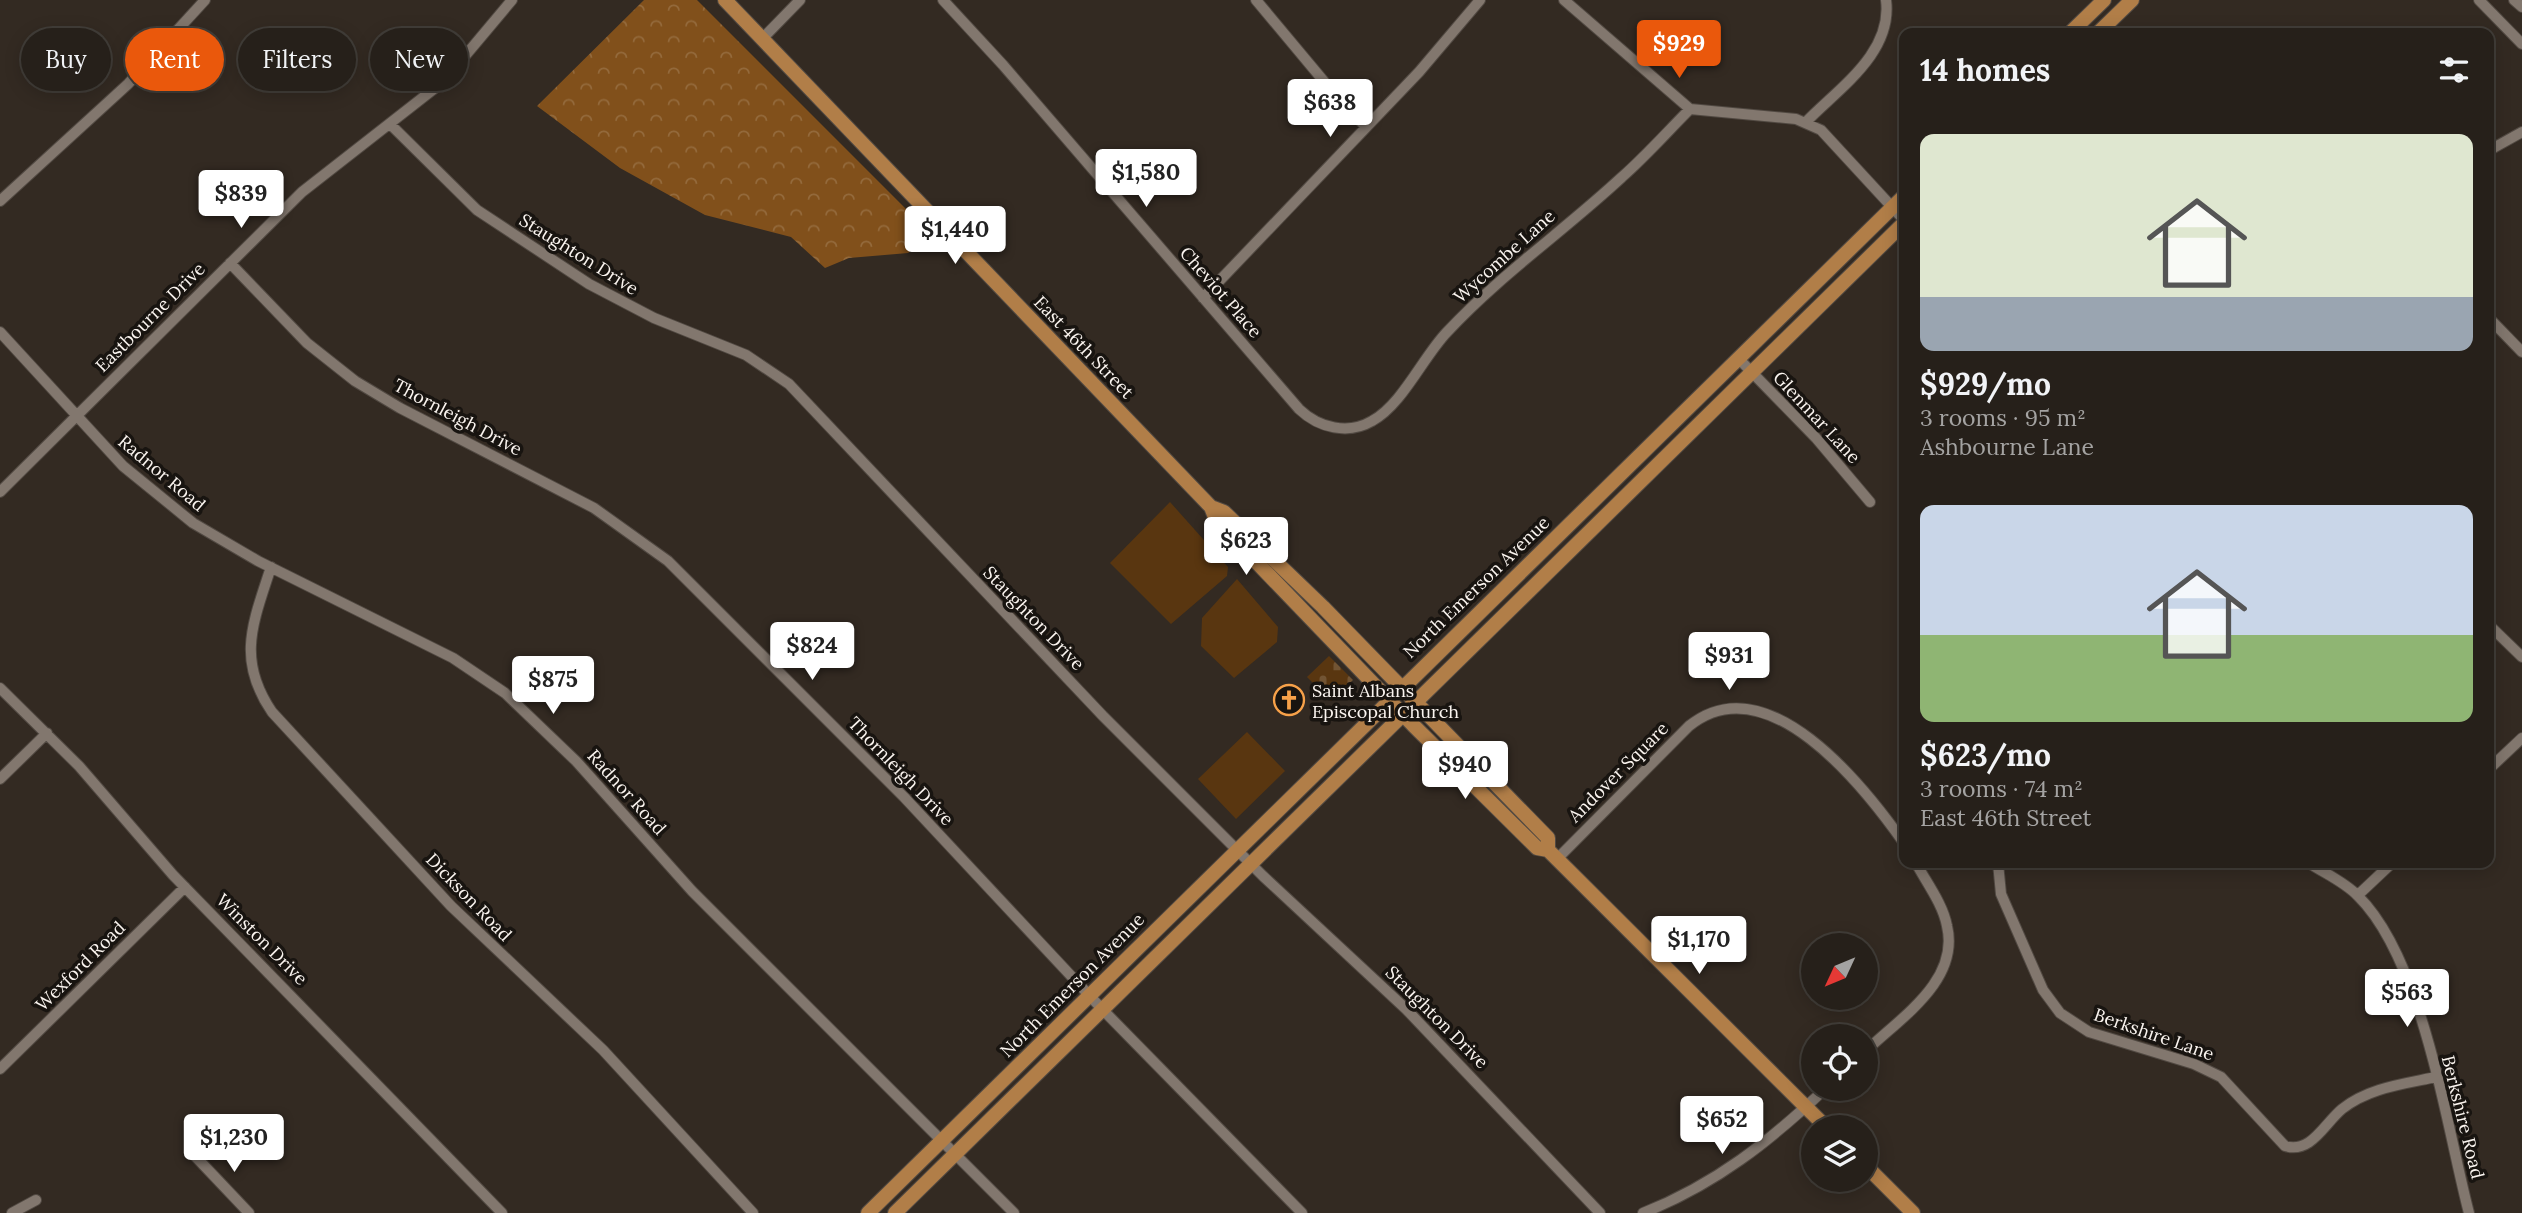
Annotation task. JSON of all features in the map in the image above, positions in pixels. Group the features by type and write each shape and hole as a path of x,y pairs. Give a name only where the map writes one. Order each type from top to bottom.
{"main road":[{"name":"East 46th Street","path":"725,0 1211,507 1216,520 1402,714 1537,848 1553,855 1814,1115"},
{"path":"2075,28 2104,0"},
{"path":"2103,28 2132,0"},
{"name":"North Emerson Avenue","path":"868,1213 1899,201"},
{"path":"895,1213 1899,227"},
{"name":"East 46th Street","path":"1211,507 1224,512 1415,701 1548,838 1553,855"},
{"path":"1878,1178 1913,1213"}],"street":[{"path":"0,201 120,92 205,0"},
{"name":"Eastbourne Drive","path":"0,492 309,186 390,124 454,70 512,0"},
{"path":"762,39 800,0"},
{"name":"Cheviot Place","path":"943,0 1003,65 1303,412 1323,425 1348,428"},
{"path":"1256,0 1365,126"},
{"path":"1203,298 1412,79 1480,0"},
{"path":"1564,0 1690,109 1787,117 1806,122 1833,141 1899,215"},
{"path":"1806,122 1880,43 1888,20 1886,0"},
{"path":"2479,0 2522,44"},
{"path":"2514,0 2522,8"},
{"name":"Wycombe Lane","path":"1348,428 1363,425 1381,416 1445,334 1489,290 1623,177 1690,109"},
{"name":"Staughton Drive","path":"390,124 477,210 589,285 654,318 746,355 789,384 1070,682 1251,863 1406,1009 1600,1213"},
{"path":"2494,148 2522,132"},
{"name":"Thornleigh Drive","path":"230,263 296,334 355,381 400,408 594,508 663,556 904,797 1088,995 1302,1213"},
{"path":"2494,323 2522,352"},
{"name":"Radnor Road","path":"0,332 76,416 155,494 205,531 453,658 505,693 582,768 692,891 1014,1213"},
{"name":"Glenmar Lane","path":"1738,358 1816,438 1870,502"},
{"name":"Dickson Road","path":"271,567 254,619 249,653 259,691 272,712 451,906 603,1050 753,1213"},
{"path":"2494,630 2522,657"},
{"name":"Winston Drive","path":"0,688 47,733 185,887 502,1213"},
{"name":"Andover Square","path":"1553,855 1689,726 1713,711 1741,707 1768,713 1820,748 1869,795 1899,836"},
{"path":"0,779 47,733"},
{"path":"2494,764 2522,738"},
{"path":"1878,1040 1931,989 1947,960 1947,922 1919,868"},
{"name":"Berkshire Lane","path":"1998,868 2001,894 2043,990 2060,1013 2089,1032 2194,1064 2221,1077 2285,1146 2307,1146 2337,1113 2362,1097 2436,1077"},
{"name":"Berkshire Road","path":"2317,868 2358,895 2388,940 2405,975 2436,1077 2469,1213"},
{"path":"2358,895 2387,868"},
{"name":"Wexford Road","path":"0,1069 185,887"},
{"path":"1643,1213 1681,1197 1731,1169 1763,1146 1812,1101"},
{"path":"195,1156 249,1213"},
{"path":"12,1213 36,1200"}],"green space":[{"path":"644,0 697,0 932,235 908,253 849,258 825,268 791,237 705,215 620,168 537,106"},
{"path":"1170,502 1228,567 1227,576 1171,624 1110,563"},
{"path":"1237,579 1278,627 1277,642 1234,678 1201,646 1202,618"},
{"path":"1329,656 1353,680 1331,701 1307,677"},
{"path":"1247,732 1285,771 1236,819 1198,779"}],"place":[{"name":"Saint Albans Episcopal Church","path":"1289,700"}]}
